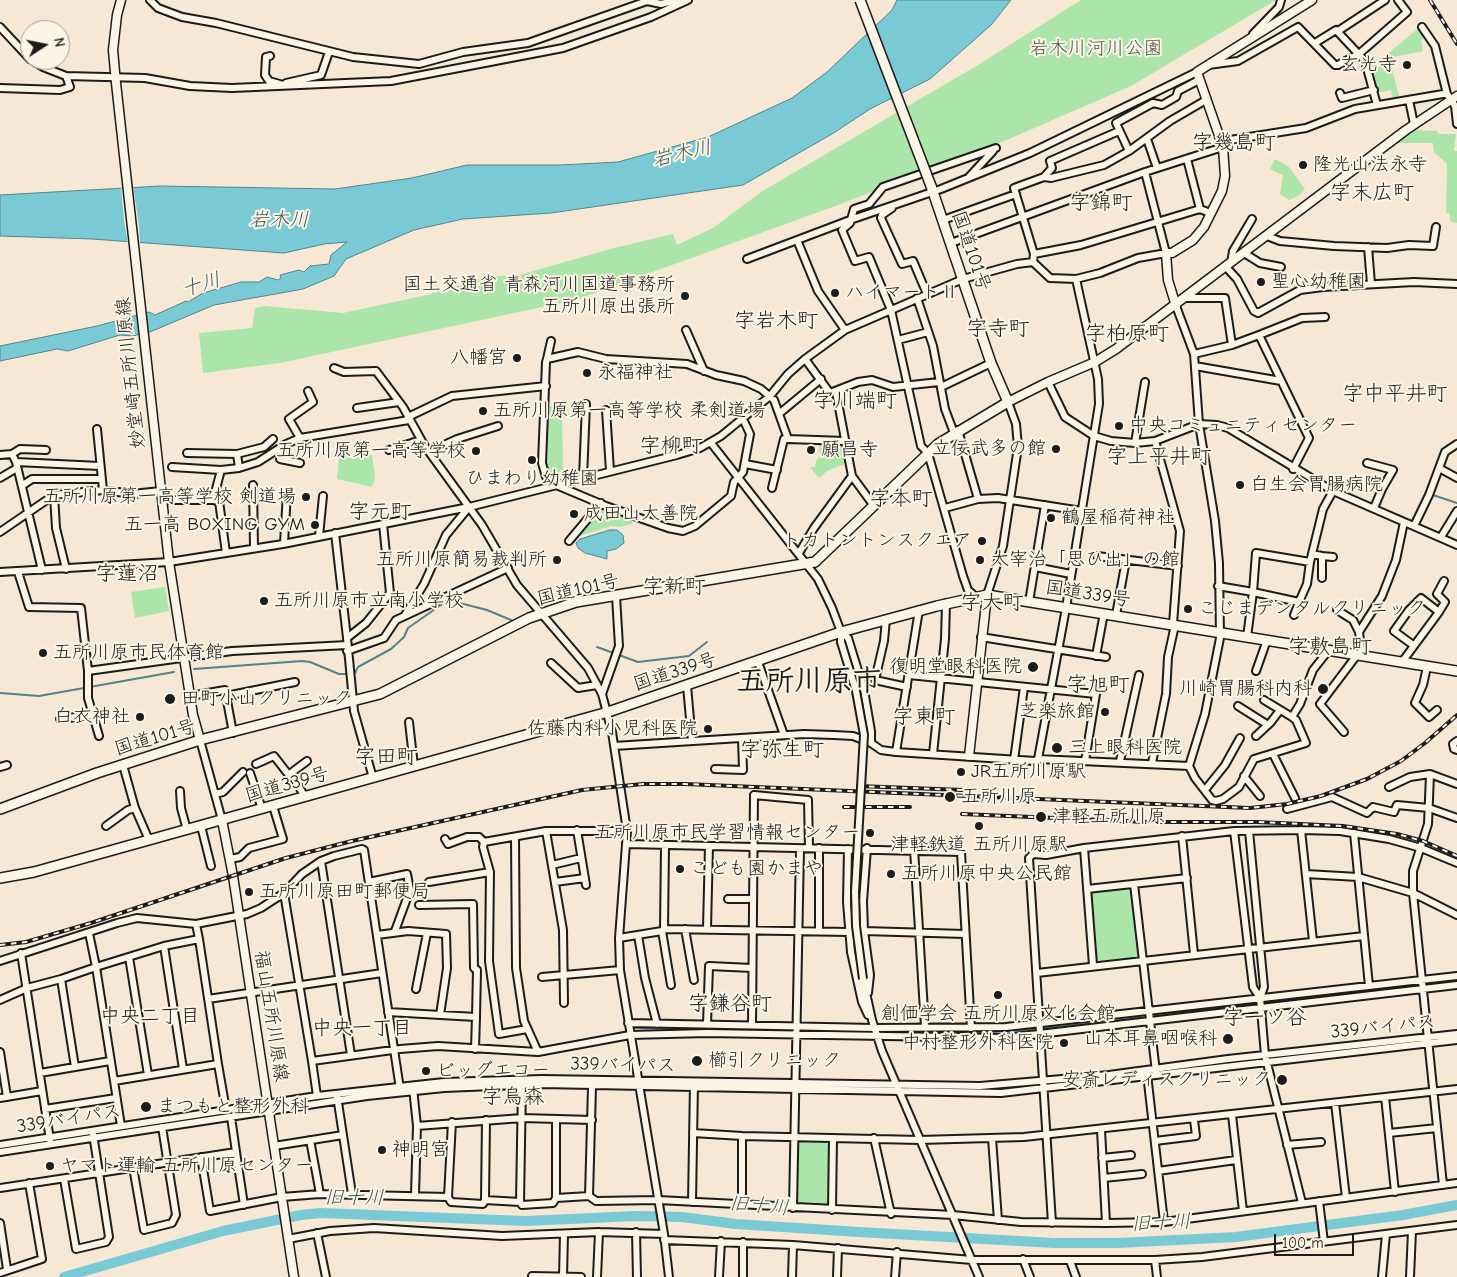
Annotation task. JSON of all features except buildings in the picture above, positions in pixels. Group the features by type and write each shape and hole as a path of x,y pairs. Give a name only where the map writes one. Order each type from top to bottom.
{"highway":[{"name":"国道101号","path":"0,809 200,740 354,701 396,688 541,613 576,602 808,564 820,558 928,453 956,432 1008,402 991,363 932,189 860,0"},
{"name":"国道339号","path":"0,878 34,872 608,712 841,632 946,603 976,597 987,596 1116,615 1457,671"}],"main road":[{"name":"妙堂崎五所川原線","path":"121,0 114,32 116,79 169,562 183,657 200,740"},
{"path":"1176,306 1168,280 1166,253 1172,253 1192,240 1204,227 1222,190 1225,176 1222,146 1197,72 1312,0"},
{"path":"1008,402 1095,362 1176,306 1414,124 1453,100"},
{"path":"968,756 987,596"},
{"name":"福山五所川原線","path":"222,820 240,916 294,1277"}],"street":[{"path":"150,0 158,8 182,17 216,23 329,52 379,62 419,64 463,52 528,43 648,1 661,4 677,0"},
{"path":"48,70 66,76 190,86 283,86 391,81 563,48 651,18 688,0"},
{"path":"1251,37 1279,7 1281,0"},
{"path":"1315,43 1336,30 1338,31 1385,0"},
{"path":"1208,65 1238,61 1298,27 1334,65 1359,54 1407,12 1398,0"},
{"path":"0,27 20,48"},
{"path":"1422,27 1435,46 1453,100 1457,124"},
{"path":"1338,31 1359,54 1369,69 1377,105"},
{"path":"270,56 266,56 266,78 283,86 321,75 329,52"},
{"path":"747,260 1030,153 1197,72"},
{"path":"0,88 60,90 70,87 66,76"},
{"path":"1129,151 1116,123 1153,103 1162,105 1176,97 1178,91 1200,80"},
{"path":"1340,93 1342,98 1374,90"},
{"path":"1032,262 1034,254 1014,188 1044,178 1060,177 1104,165 1147,139 1170,121 1206,100"},
{"path":"951,244 1145,172 1222,146 1230,140 1306,128 1355,109 1377,105 1409,100 1453,100"},
{"path":"1409,100 1414,124"},
{"path":"1044,178 1052,168 1050,161 1119,131"},
{"path":"1147,139 1157,168"},
{"path":"969,177 973,169 996,148 883,187 869,204 854,209 850,220 842,230 855,260 869,257 890,310 921,446 928,453 968,590 976,597"},
{"path":"1187,159 1200,209"},
{"path":"1032,262 1050,278 1076,278 1100,273 1138,258 1166,253 1145,172"},
{"path":"943,220 1016,194"},
{"path":"892,205 893,207 882,215 881,218 902,264 913,261 927,294"},
{"path":"1034,254 1081,245 1200,209 1210,213"},
{"path":"1252,219 1232,250 1229,265 1254,311 1258,313 1300,290 1371,284 1457,284"},
{"path":"1267,236 1280,242 1368,247 1433,246 1436,227"},
{"path":"797,240 818,291 845,330"},
{"path":"1368,247 1371,284"},
{"path":"1244,253 1260,263 1281,267"},
{"path":"0,572 169,562 284,543 469,507 677,455 711,443 770,396 788,374 805,359 845,330 963,279 1003,267 1032,262"},
{"path":"1038,759 1066,608 1094,436 1099,393 1095,362 1076,278"},
{"path":"917,298 928,332 944,408 956,432 978,499"},
{"path":"1185,298 1225,298 1232,345"},
{"path":"1176,306 1194,354 1200,424 1215,521 1219,563 1220,638 1205,714 1189,766 1205,790 1216,801 1238,787 1254,759 1306,743 1296,720 1264,700"},
{"path":"1194,354 1232,345 1302,318 1325,317"},
{"path":"686,330 704,371"},
{"path":"898,340 928,332"},
{"path":"1259,334 1309,438 1294,470"},
{"path":"551,341 547,359 542,463 546,476 554,485 668,528 683,531 695,526 731,496 734,482 745,464 750,434 743,419"},
{"path":"547,359 578,352 606,359 675,362 744,381 774,400 788,439"},
{"path":"805,359 830,393 858,382 872,380 893,387 940,384 991,363"},
{"path":"1195,366 1282,381"},
{"path":"334,368 344,372 376,371 399,402 429,452 469,507 517,585 579,656 602,694 608,712 614,746 628,844 619,938 620,970 664,1235 668,1277"},
{"path":"780,413 821,379"},
{"path":"1048,382 1065,417 1094,436 1111,441 1135,443 1155,441 1200,424 1228,428 1294,470 1333,491 1457,545"},
{"path":"1135,443 1145,382"},
{"path":"172,467 222,470 239,468 258,462 282,446 300,438 409,419 452,396 546,386"},
{"path":"300,438 289,419 313,402 308,391"},
{"path":"836,392 852,476 874,506"},
{"path":"357,408 399,402"},
{"path":"987,596 1003,546 1018,438 1014,413 1008,402"},
{"path":"583,478 586,404"},
{"path":"606,410 610,471"},
{"path":"429,452 457,439 498,426"},
{"path":"96,430 103,490"},
{"path":"187,453 237,454 264,447 273,439"},
{"path":"389,450 421,440"},
{"path":"772,488 784,440 845,441"},
{"path":"1152,763 1166,694 1168,657 1174,624 1180,531 1155,441"},
{"path":"711,443 808,564 826,594 841,632 841,642 856,691 864,735 855,892 856,926 863,979 876,1036 979,1277"},
{"path":"1414,526 1430,495 1445,452 1457,444"},
{"path":"282,446 280,459 300,463"},
{"path":"0,455 12,454 20,449 46,450"},
{"path":"12,454 22,485 42,570"},
{"path":"237,454 239,468"},
{"path":"1367,463 1393,470 1374,508"},
{"path":"745,464 777,470"},
{"path":"0,478 16,465 100,466"},
{"path":"1439,468 1457,478"},
{"path":"213,500 222,470"},
{"path":"800,553 814,528 852,476"},
{"path":"22,485 32,479 101,478"},
{"path":"253,485 254,548"},
{"path":"0,532 54,495 103,490 132,494 161,491"},
{"path":"1294,615 1307,584 1310,562 1323,509 1333,491"},
{"path":"284,543 287,493"},
{"path":"54,495 56,528 66,569"},
{"path":"319,536 323,496"},
{"path":"945,508 978,499 1010,500 1082,511"},
{"path":"162,500 219,501 226,553"},
{"path":"569,541 601,504"},
{"path":"1029,602 1045,505"},
{"path":"404,616 424,584 446,534 469,507"},
{"path":"1441,538 1457,511"},
{"path":"1359,632 1382,596 1396,560 1404,522"},
{"path":"347,645 390,593 383,524"},
{"path":"335,533 354,711 373,778"},
{"path":"1247,637 1256,553 1310,562"},
{"path":"1312,554 1333,557"},
{"path":"1097,556 1178,566"},
{"path":"1322,556 1322,578"},
{"path":"1116,615 1126,560"},
{"path":"88,670 141,665 183,657 232,651 347,645 384,638 396,620 508,568"},
{"path":"1035,568 1071,574"},
{"path":"18,572 28,607 81,608 88,670 88,687 92,715 99,736"},
{"path":"1402,662 1445,602 1438,594 1444,581"},
{"path":"1218,586 1299,602"},
{"path":"602,694 620,637 616,596"},
{"path":"1414,645 1394,631 1409,610 1421,598 1439,612"},
{"path":"933,754 946,603"},
{"path":"896,752 919,610"},
{"path":"1337,610 1353,620 1359,632 1359,655 1320,704 1344,732"},
{"path":"1096,656 1104,614"},
{"path":"886,619 884,641 874,680 907,687"},
{"path":"841,632 848,638 864,690 871,730 871,742"},
{"path":"981,637 1106,657"},
{"path":"1256,671 1266,640"},
{"path":"1292,717 1300,704 1313,670 1328,651"},
{"path":"758,662 784,736"},
{"path":"551,663 578,688 597,685"},
{"path":"1427,667 1423,685 1415,703 1429,717 1437,710"},
{"path":"908,675 1051,691 1055,689 1096,694 1086,760"},
{"path":"1120,761 1139,675"},
{"path":"226,696 295,682"},
{"path":"687,686 692,741"},
{"path":"1014,760 1024,687"},
{"path":"190,696 225,690 233,732"},
{"path":"1238,706 1268,725"},
{"path":"1256,736 1280,710"},
{"path":"60,720 92,715"},
{"path":"409,722 414,766"},
{"path":"614,746 784,736 853,736 871,742 881,750 896,752 1014,760 1120,761 1189,766"},
{"path":"715,769 743,770 742,738"},
{"path":"1205,790 1225,765 1240,738"},
{"path":"200,740 222,820"},
{"path":"1457,740 1454,744 1454,749 1457,750"},
{"path":"1273,754 1295,798"},
{"path":"256,764 274,756 288,774 291,773 304,797"},
{"path":"291,773 307,761"},
{"path":"123,765 135,808 149,840"},
{"path":"216,794 223,792 247,772 262,809"},
{"path":"1389,787 1410,777 1430,774 1457,784"},
{"path":"1430,774 1428,824 1413,871 1413,893 1443,1185"},
{"path":"1244,776 1260,796"},
{"path":"180,791 181,808 187,830"},
{"path":"752,1025 754,795 808,800 809,847"},
{"path":"1286,809 1332,796 1367,813 1372,807 1394,812 1397,805 1429,808 1457,818"},
{"path":"230,859 240,856 249,848 283,839 273,806"},
{"path":"106,826 128,810 135,808"},
{"path":"201,826 211,866"},
{"path":"555,882 586,882 577,830"},
{"path":"1052,1223 1042,1034 1029,858 1033,854 1058,854 1084,848 1234,831 1300,830 1354,833 1382,837 1421,848 1457,863"},
{"path":"1300,830 1313,942"},
{"path":"484,842 546,831 627,831"},
{"path":"546,831 563,930 564,1003"},
{"path":"1234,831 1253,987 1260,998"},
{"path":"1249,831 1264,987 1260,998 1265,1055 1302,1203"},
{"path":"1354,833 1369,986"},
{"path":"1182,836 1194,954"},
{"path":"445,839 448,844 467,837 479,837 484,842"},
{"path":"515,837 517,859 516,968 527,1029 538,1052"},
{"path":"484,842 483,847 490,872 489,961 499,1034 527,1029"},
{"path":"628,844 754,846 800,849 809,847 867,848 961,852 972,1028"},
{"path":"665,845 663,930 671,985"},
{"path":"707,928 709,846"},
{"path":"819,848 820,931"},
{"path":"867,848 863,901 864,931 870,975 867,997"},
{"path":"1084,848 1093,965"},
{"path":"0,961 137,918 196,924 240,916 262,908 284,893 302,874 321,861 362,849 364,850 400,1089"},
{"path":"793,1208 800,849"},
{"path":"848,849 849,932 862,1002 872,1020"},
{"path":"914,850 926,1027"},
{"path":"552,864 581,858"},
{"path":"321,861 341,979 351,1055"},
{"path":"429,882 490,872"},
{"path":"369,882 407,874 410,890 395,931"},
{"path":"1306,874 1358,877 1413,893 1457,915"},
{"path":"1087,889 1187,878"},
{"path":"1134,884 1156,1072"},
{"path":"284,893 317,1096"},
{"path":"728,898 753,899"},
{"path":"419,905 473,904 474,968 477,970 474,1049"},
{"path":"196,924 226,1110"},
{"path":"619,938 663,930 707,928 849,932"},
{"path":"685,929 694,980"},
{"path":"376,935 395,931 446,934 447,968 440,1015"},
{"path":"864,931 965,934"},
{"path":"89,933 121,1126"},
{"path":"416,989 427,933"},
{"path":"638,935 645,978 658,1024"},
{"path":"1037,973 1093,965 1364,936"},
{"path":"0,1000 27,988 164,946 199,938"},
{"path":"164,946 183,1069"},
{"path":"0,1152 50,1140 21,953"},
{"path":"129,957 148,1075"},
{"path":"707,1024 708,966 752,968"},
{"path":"542,977 620,970"},
{"path":"208,999 382,972"},
{"path":"628,1023 972,1028 1041,1024 1457,976"},
{"path":"61,979 75,1067"},
{"path":"312,1061 438,1046 538,1052 630,1035 707,1033 973,1038 1042,1034 1457,985"},
{"path":"388,1012 476,1017"},
{"name":"339バイパス","path":"1156,1072 1265,1055 1428,1040 1457,1034"},
{"path":"796,1086 899,1091 1001,1092 1044,1089 1156,1072 1267,1063 1428,1040 1457,1040"},
{"path":"0,1052 4,1098 42,1091"},
{"path":"40,1073 110,1061"},
{"path":"114,1081 218,1064"},
{"path":"1147,1073 1164,1222"},
{"name":"339バイパス","path":"0,1144 93,1134 121,1126 226,1110 268,1107 317,1096 337,1097 503,1079 796,1086 896,1084 980,1086 1147,1073"},
{"path":"415,1195 417,1126 413,1088 522,1085 592,1087 638,1083"},
{"path":"692,1202 694,1084"},
{"path":"520,1202 522,1085"},
{"path":"589,1196 592,1087"},
{"path":"693,1133 920,1140 1047,1136 1457,1089"},
{"path":"64,1178 76,1249 106,1242 109,1238 93,1134 231,1117 268,1107 337,1097 352,1194"},
{"path":"1385,1097 1395,1192"},
{"path":"45,1109 116,1098"},
{"path":"1335,1103 1346,1198"},
{"path":"1232,1115 1243,1210"},
{"path":"231,1117 244,1205"},
{"path":"417,1126 522,1118 592,1120"},
{"path":"485,1200 520,1202 522,1205 553,1203 556,1198 556,1119"},
{"path":"452,1122 448,1197 451,1202 483,1204 485,1200 486,1120"},
{"path":"1155,1141 1196,1136 1194,1120"},
{"path":"134,1167 144,1230 175,1220 162,1127"},
{"path":"1389,1133 1437,1128"},
{"path":"1101,1130 1106,1223"},
{"path":"274,1146 343,1135"},
{"path":"742,1136 742,1205"},
{"path":"832,1210 833,1138"},
{"path":"874,1138 891,1214"},
{"path":"992,1138 998,1220"},
{"path":"310,1140 320,1194"},
{"path":"1287,1145 1321,1142"},
{"path":"0,1188 236,1152"},
{"path":"1102,1158 1131,1155"},
{"path":"201,1157 210,1211 320,1194 448,1197"},
{"path":"1158,1171 1236,1160"},
{"path":"1104,1178 1142,1174"},
{"path":"556,1198 589,1196 596,1201 658,1200 891,1214 953,1215 1052,1223 1164,1222 1243,1210 1395,1192 1457,1182"},
{"path":"0,1273 7,1269 42,1260 29,1183"},
{"path":"1319,1201 1324,1240"},
{"path":"0,1223 7,1269"},
{"path":"288,1237 374,1228 502,1236 636,1232 720,1241 1022,1260 1070,1261 1155,1260 1202,1257 1324,1240 1457,1225"},
{"path":"1410,1277 1412,1231"},
{"path":"597,1277 598,1232"},
{"path":"636,1232 637,1277"},
{"path":"317,1233 326,1277"},
{"path":"563,1277 564,1234"},
{"path":"1382,1277 1386,1234"},
{"path":"719,1277 720,1241"},
{"path":"743,1242 743,1277"},
{"path":"792,1277 793,1245"},
{"path":"837,1277 838,1248"},
{"path":"895,1277 897,1252"},
{"path":"1022,1260 1030,1277"},
{"path":"1155,1260 1157,1277"},
{"path":"1070,1261 1076,1277"},
{"path":"532,1276 582,1277"}],"green space":[{"name":"岩木川河川公園","path":"1081,0 1276,0 1131,86 1009,139 830,208 575,300 280,363 203,373 199,333 252,328 255,308 265,306 343,313 427,295 488,276 516,276 614,248 673,234 677,245 713,228 761,192 978,65"},
{"path":"1420,27 1427,38 1421,40 1423,51 1389,58 1399,96 1393,99 1391,90 1377,93 1371,62 1386,55"},
{"path":"1414,130 1437,131 1439,134 1456,134 1454,151 1457,151 1457,223 1451,222 1449,213 1446,213 1447,164 1434,152 1433,143 1398,143"},
{"path":"1275,159 1289,167 1305,189 1298,196 1289,200 1280,194 1283,175 1270,169"},
{"path":"549,406 562,407 563,477 552,479 547,468"},
{"path":"843,443 847,463 827,471 819,478 810,467 815,467 816,461 820,456 819,444"},
{"path":"372,455 375,478 372,487 337,479 339,457"},
{"path":"600,508 632,520 632,524 620,527 611,526 579,536"},
{"path":"165,587 169,611 135,618 131,592"},
{"path":"1131,888 1139,958 1095,962 1090,893"},
{"path":"797,1140 831,1140 830,1207 796,1205"}],"water":[{"name":"岩木川","path":"897,0 1011,0 991,25 930,79 870,109 832,134 743,185 551,213 463,219 414,230 346,259 334,276 303,289 214,305 150,332 132,336 120,335 68,351 57,349 0,361 0,346 97,326 149,312 155,315 186,301 188,302 203,293 241,282 259,282 267,277 278,280 281,278 280,275 299,270 304,272 310,266 329,264 331,255 347,242 324,244 284,253 92,239 0,236 0,195 161,186 335,189 412,178 467,165 560,165 618,162 708,137 792,98 827,72 892,10"},
{"path":"610,530 617,530 623,535 624,543 616,549 607,551 607,559 585,553 578,548 576,543 580,539"}],"pier":[{"path":"133,185 140,245 128,244 124,221 121,186"}],"waterway":[{"path":"1433,495 1457,503"},
{"path":"355,673 358,667 391,649 404,637 408,628 448,600 487,610 511,620"},
{"path":"597,647 638,662 689,656 707,642"},
{"path":"194,669 302,661 310,662 339,674 346,674"},
{"path":"0,693 39,696 174,672"},
{"path":"1427,984 1457,981"},
{"path":"1265,1004 1418,985"},
{"path":"1153,1017 1256,1005"},
{"path":"1046,1028 1144,1018"},
{"path":"636,1028 792,1031"},
{"path":"880,1032 977,1033 1037,1029"},
{"path":"801,1031 870,1032"},
{"name":"旧十川","path":"64,1277 223,1231 301,1215 321,1213 525,1221 636,1216 682,1217 736,1224 859,1232 1054,1243 1118,1243 1236,1237 1403,1215 1457,1205"}],"railway":[{"path":"1430,0 1457,44"},
{"path":"0,945 26,942 91,923 286,858 352,841 582,790 643,784 685,784 1250,808 1287,804 1321,796 1367,779 1401,761 1457,715"},
{"path":"858,786 963,790"},
{"path":"844,807 910,807"},
{"path":"962,814 1148,822 1257,822 1343,826 1397,834 1423,841 1457,856"}],"place":[{"name":"玄光寺","path":"1407,65"},
{"name":"隆光山法永寺","path":"1303,165"},
{"name":"聖心幼稚園","path":"1261,282"},
{"name":"ハイマートⅡ","path":"835,293"},
{"name":"国土交通省 青森河川国道事務所 五所川原出張所","path":"685,296"},
{"name":"八幡宮","path":"517,358"},
{"name":"永福神社","path":"587,373"},
{"name":"五所川原第一高等学校 柔剣道場","path":"483,411"},
{"name":"中央コミュニティセンター","path":"1119,426"},
{"name":"立佞武多の館","path":"1056,449"},
{"name":"願昌寺","path":"811,450"},
{"name":"五所川原第一高等学校","path":"476,451"},
{"name":"ひまわり幼稚園","path":"532,460"},
{"name":"白生会胃腸病院","path":"1240,485"},
{"name":"五所川原第一高等学校 剣道場","path":"306,497"},
{"name":"成田山大善院","path":"574,514"},
{"name":"鶴屋稲荷神社","path":"1051,518"},
{"name":"五一高 BOXING GYM","path":"315,525"},
{"name":"トカトントンスクエア","path":"982,541"},
{"name":"五所川原簡易裁判所","path":"557,560"},
{"name":"太宰治「思ひ出」の館","path":"980,560"},
{"name":"五所川原市立南小学校","path":"264,601"},
{"name":"こじまデンタルクリニック","path":"1188,609"},
{"name":"五所川原市民体育館","path":"43,653"},
{"name":"復明堂眼科医院","path":"1033,667"},
{"name":"川崎胃腸科内科","path":"1323,689"},
{"name":"田町小山クリニック","path":"170,699"},
{"name":"芝楽旅館","path":"1105,712"},
{"name":"白衣神社","path":"140,717"},
{"name":"佐藤内科小児科医院","path":"708,729"},
{"name":"三上眼科医院","path":"1057,748"},
{"name":"JR五所川原駅","path":"961,772"},
{"name":"五所川原","path":"950,797"},
{"name":"津軽五所川原","path":"1041,817"},
{"name":"津軽鉄道 五所川原駅","path":"979,826"},
{"name":"五所川原市民学習情報センター","path":"870,833"},
{"name":"こども園かまや","path":"680,869"},
{"name":"五所川原中央公民館","path":"891,874"},
{"name":"五所川原田町郵便局","path":"249,892"},
{"name":"創価学会 五所川原文化会館","path":"998,995"},
{"name":"山本耳鼻咽喉科","path":"1228,1039"},
{"name":"中村整形外科医院","path":"1064,1043"},
{"name":"櫛引クリニック","path":"697,1061"},
{"name":"ビッグエコー","path":"426,1071"},
{"name":"安斎レディスクリニック","path":"1282,1080"},
{"name":"まつもと整形外科","path":"146,1107"},
{"name":"神明宮","path":"382,1150"},
{"name":"ヤマト運輸 五所川原センター","path":"50,1166"}],"district":[{"name":"字幾島町","path":"1234,143"},
{"name":"字末広町","path":"1372,193"},
{"name":"字錦町","path":"1101,203"},
{"name":"字岩木町","path":"776,321"},
{"name":"字寺町","path":"998,329"},
{"name":"字柏原町","path":"1127,334"},
{"name":"字中平井町","path":"1395,394"},
{"name":"字川端町","path":"855,401"},
{"name":"字柳町","path":"671,446"},
{"name":"字上平井町","path":"1159,457"},
{"name":"字本町","path":"901,499"},
{"name":"字元町","path":"380,512"},
{"name":"字蓮沼","path":"127,574"},
{"name":"字新町","path":"674,587"},
{"name":"字大町","path":"992,603"},
{"name":"字敷島町","path":"1330,647"},
{"name":"五所川原市","path":"809,682"},
{"name":"字旭町","path":"1098,685"},
{"name":"字東町","path":"924,717"},
{"name":"字弥生町","path":"782,750"},
{"name":"字田町","path":"386,757"},
{"name":"字鎌谷町","path":"730,1004"},
{"name":"中央二丁目","path":"150,1016"},
{"name":"字一ツ谷","path":"1265,1018"},
{"name":"中央一丁目","path":"362,1028"},
{"name":"字烏森","path":"513,1097"}],"water label":[{"name":"十川","path":"201,285"}]}
